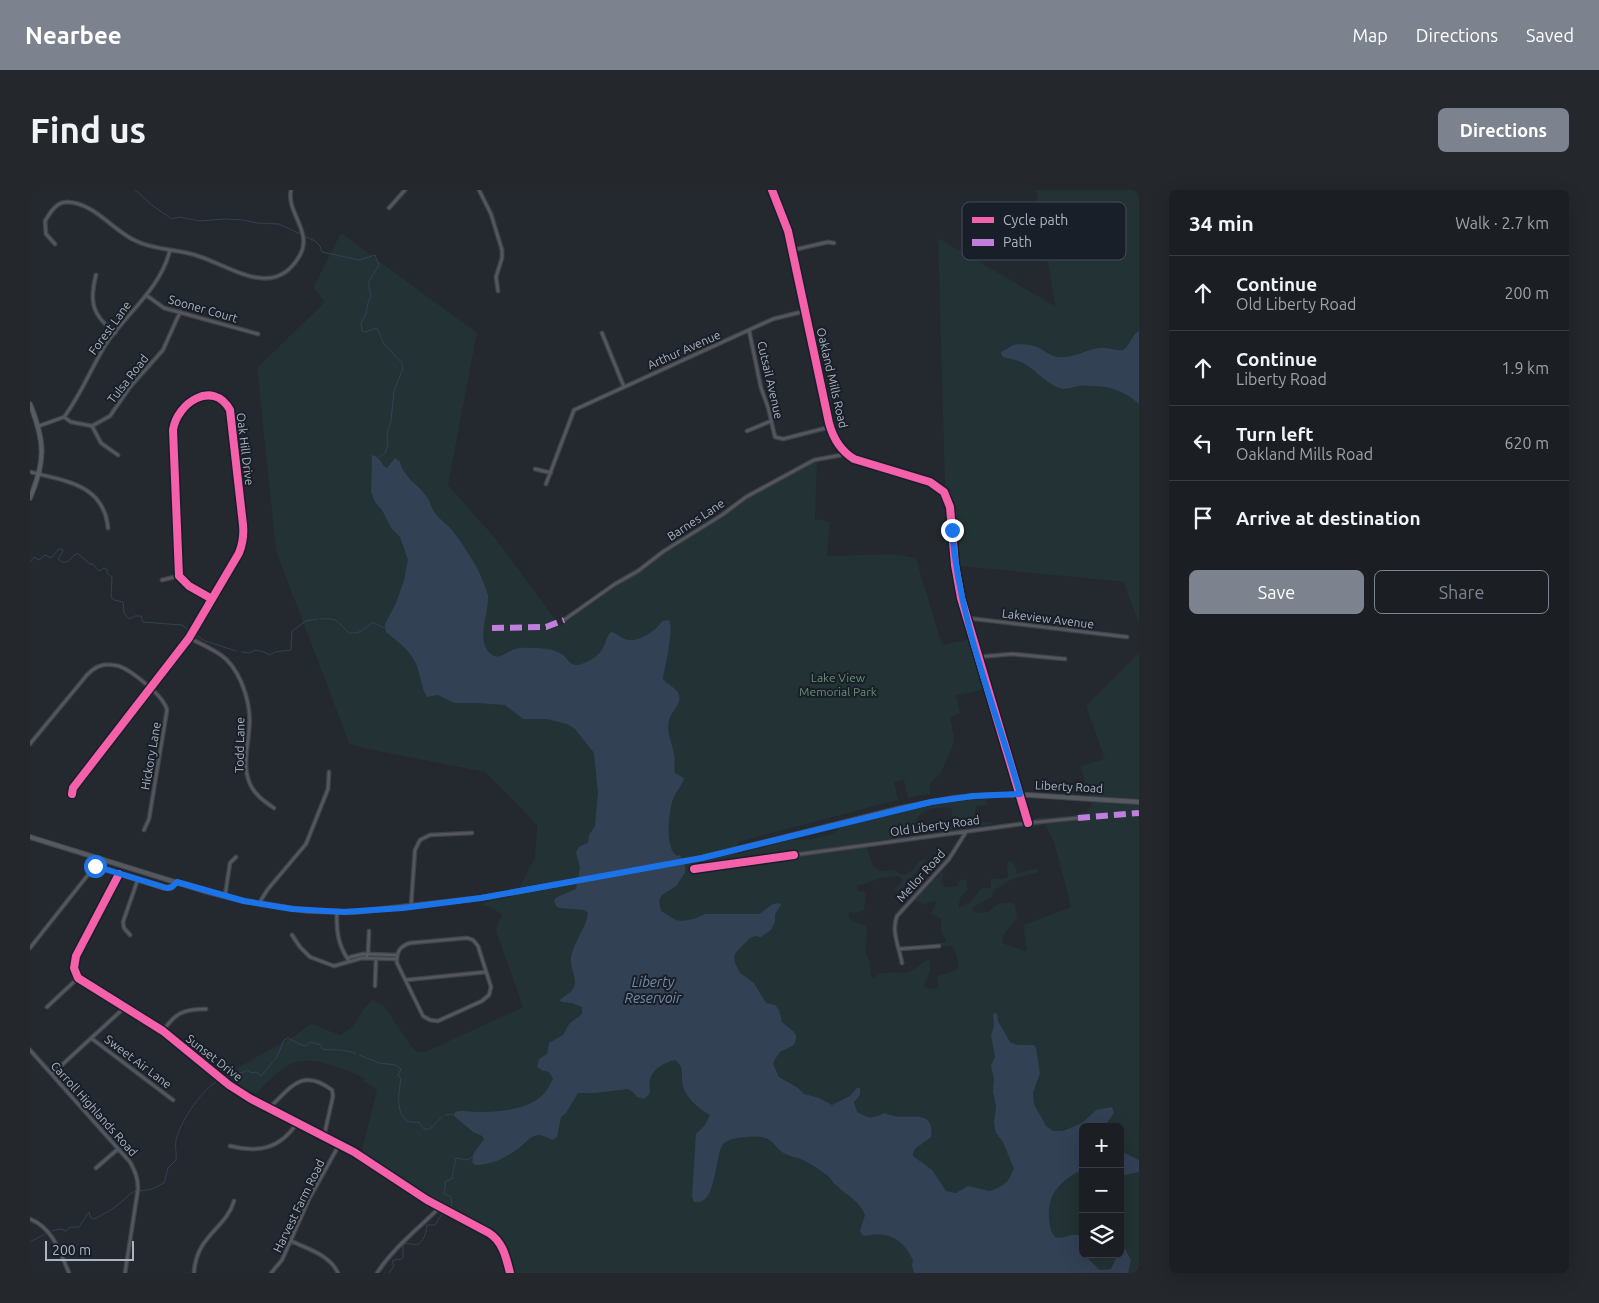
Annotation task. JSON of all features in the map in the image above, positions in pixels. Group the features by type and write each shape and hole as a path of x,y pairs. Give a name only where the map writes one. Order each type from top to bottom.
{"main road":[{"name":"Liberty Road","path":"30,837 225,896 300,910 338,912 410,907 481,898 571,882 702,858 922,804 973,796 1020,794 1139,802"}],"street":[{"path":"55,244 46,234 44,228 45,221 58,204 64,202 72,203 102,216 136,241 205,258 250,277 268,278 281,275 292,267 302,253 302,231 291,205 291,190"},
{"path":"388,208 405,190"},
{"path":"479,190 491,214 501,242 502,256 496,277 498,291"},
{"name":"Oakland Mills Road","path":"772,190 786,223 830,427 838,444 847,454"},
{"path":"792,250 828,242 834,243"},
{"name":"Forest Lane","path":"64,417 115,332 157,282 170,250"},
{"path":"96,275 92,290 94,307 102,322 115,332"},
{"name":"Sooner Court","path":"146,294 160,306 258,334"},
{"name":"Arthur Avenue","path":"551,473 574,410 778,317 806,311"},
{"name":"Tulsa Road","path":"92,426 110,416 130,387 163,350 180,312"},
{"name":"Cutsail Avenue","path":"749,330 761,388 774,436 781,439 830,427"},
{"path":"602,333 624,387"},
{"name":"Oak Hill Drive","path":"72,794 73,788 189,638 239,553 244,535 230,410 225,402 210,395 200,396 189,404 174,422 180,576"},
{"path":"30,404 39,426 42,446 39,474 30,498"},
{"path":"39,426 64,417 76,423 92,426 101,443 118,454"},
{"path":"747,431 771,421"},
{"path":"847,454 865,463 930,482 944,492 950,507 956,570 966,618 1028,823"},
{"name":"Barnes Lane","path":"564,620 615,584 638,571 664,551 722,515 741,500 814,460 847,454"},
{"path":"536,469 551,473 546,484"},
{"path":"30,472 74,484 96,496 105,510 108,528"},
{"path":"162,580 180,576 189,586 212,599"},
{"name":"Lakeview Avenue","path":"966,618 1127,637"},
{"name":"Todd Lane","path":"189,638 225,658 238,675 250,714 246,764 247,775 256,794 274,808"},
{"path":"978,657 1017,654 1065,659"},
{"name":"Hickory Lane","path":"30,744 88,674 98,667 109,665 120,667 151,688 161,699 167,710 149,819 144,830"},
{"path":"260,904 260,900 268,889 306,844 328,788 329,772"},
{"name":"Old Liberty Road","path":"794,855 1028,823 1078,818"},
{"name":"Mellor Road","path":"902,963 895,934 897,916 949,859 966,832"},
{"path":"410,907 416,846 420,840 430,835 472,833"},
{"path":"225,896 230,863 236,857"},
{"path":"30,948 95,866 98,858"},
{"path":"95,866 167,888 172,887 177,882"},
{"path":"46,1007 78,978 74,968 76,956 118,874"},
{"path":"130,935 124,928 123,922 138,879"},
{"path":"338,912 337,936 339,945 348,960"},
{"path":"366,958 368,954 369,931"},
{"path":"292,936 304,952 316,960 334,966 358,954 396,957"},
{"path":"467,938 473,940 478,946 491,987 487,998 438,1021 430,1020 423,1016 396,957 402,947 410,943 467,938"},
{"path":"899,949 939,946"},
{"path":"348,960 376,956"},
{"path":"375,986 376,956"},
{"path":"406,980 487,972"},
{"name":"Sunset Drive","path":"78,978 163,1031 229,1085 339,1144 440,1207 482,1228 495,1237 502,1247 510,1273"},
{"path":"52,1074 125,1007"},
{"path":"163,1031 170,1021 180,1013 188,1010 206,1009"},
{"name":"Sweet Air Lane","path":"91,1038 173,1100"},
{"name":"Carroll Highlands Road","path":"30,1050 134,1168 138,1181 137,1199 125,1273"},
{"path":"269,1108 302,1079 327,1087 332,1090 333,1096 324,1136"},
{"path":"230,1146 249,1149 275,1145 287,1137 297,1123"},
{"name":"Harvest Farm Road","path":"271,1273 282,1260 309,1199 339,1144"},
{"path":"96,1168 118,1149"},
{"path":"194,1273 195,1260 201,1246 230,1210 234,1201"},
{"path":"377,1273 387,1258 440,1207"},
{"path":"30,1219 43,1226 51,1235 69,1273"},
{"path":"291,1241 328,1259 338,1273"}],"green space":[{"path":"1036,190 1139,190 1139,624 1125,587 1125,582 960,566 954,502 945,486 938,238 962,252 962,260 976,260 1055,306 1047,260 1126,260 1126,202 1038,202"},
{"name":"Lake View Memorial Park","path":"341,233 477,333 448,485 496,539 560,626 740,499 817,458 815,519 830,522 827,556 893,554 916,558 942,645 970,639 986,689 956,695 960,713 950,718 955,740 941,773 930,783 930,794 908,798 904,780 894,782 898,800 737,842 738,854 791,840 812,839 832,834 840,827 894,813 948,803 985,799 988,805 976,806 977,822 990,822 992,824 944,831 954,824 951,808 934,809 925,811 919,816 911,835 847,846 848,850 866,847 874,867 881,871 893,870 904,875 912,871 919,861 928,858 901,890 894,890 901,884 902,880 899,876 881,878 857,886 858,891 865,892 866,894 864,910 856,913 849,912 849,916 852,921 866,926 865,951 870,963 872,979 882,973 910,971 925,961 930,960 930,972 924,985 934,989 939,987 937,976 957,969 958,961 953,946 939,946 937,943 945,942 946,939 941,933 941,919 931,913 937,901 924,905 914,900 941,872 945,873 941,881 944,887 956,886 960,880 966,879 968,890 959,902 959,908 971,901 981,889 991,887 991,878 1001,879 1008,877 1007,864 1010,860 1015,865 1017,873 1038,868 1038,872 1011,880 994,890 992,897 973,907 976,913 988,912 1000,904 1015,904 1017,918 1004,934 1002,943 1025,951 1027,950 1023,925 1071,907 1054,842 1045,825 1032,828 1031,824 1050,822 1050,819 1035,820 1035,818 1077,815 1086,812 1092,804 1080,766 1105,759 1086,706 1139,653 1139,1273 511,1273 503,1246 492,1232 430,1199 361,1154 377,1090 363,1081 365,1079 329,1064 308,1061 299,1061 286,1067 255,1094 225,1078 239,1067 312,1024 340,1035 352,1027 372,1000 383,1005 415,1051 425,1052 523,1007 497,934 496,928 502,914 481,905 485,902 515,896 535,857 537,825 485,772 362,748 349,743 276,551 257,368 325,302 313,288"}],"water":[{"path":"1139,331 1139,404 1125,394 1111,388 1078,386 1063,389 1048,382 1025,364 1003,357 1001,354 1001,352 1011,346 1021,344 1035,346 1058,357 1068,357 1099,348 1122,350"},
{"name":"Liberty Reservoir","path":"372,455 387,468 395,458 400,462 408,477 427,497 434,512 452,530 480,573 488,594 483,634 486,648 494,656 497,657 519,648 545,649 560,653 570,663 578,665 598,655 611,632 626,639 638,639 647,635 662,621 669,620 670,640 663,679 676,690 680,698 670,717 668,729 675,756 675,773 684,778 671,805 669,838 673,852 677,856 680,855 685,866 685,873 676,886 662,895 659,900 661,911 676,920 682,921 694,919 705,914 759,914 773,904 780,903 781,905 775,914 775,922 771,930 761,937 755,936 750,938 736,952 734,957 740,973 754,983 766,1003 775,1005 779,1010 782,1022 796,1035 794,1045 780,1052 775,1059 773,1064 779,1077 798,1088 804,1094 819,1098 832,1105 850,1096 857,1088 860,1088 860,1095 854,1102 857,1112 868,1117 884,1113 898,1117 924,1118 930,1124 931,1137 915,1149 913,1156 932,1170 946,1191 956,1193 968,1186 990,1191 1007,1182 1014,1169 1003,1142 996,1133 994,1123 996,1106 991,1066 995,1057 991,1035 994,1026 993,1014 997,1013 998,1021 1010,1042 1017,1045 1034,1045 1036,1048 1040,1073 1033,1093 1034,1104 1046,1126 1053,1131 1063,1131 1079,1124 1079,1172 1062,1183 1053,1194 1049,1209 1051,1230 1055,1237 1079,1236 1079,1258 1088,1258 1100,1270 1111,1269 1116,1258 1124,1258 1125,1249 1131,1260 1128,1273 914,1273 913,1260 909,1253 894,1238 881,1234 862,1235 860,1231 865,1215 856,1202 829,1177 801,1159 784,1153 770,1140 761,1137 738,1138 724,1143 707,1196 702,1201 694,1202 692,1196 696,1134 705,1125 710,1115 697,1106 687,1095 682,1082 682,1069 675,1060 667,1062 656,1069 651,1076 650,1093 644,1099 637,1097 628,1089 578,1093 566,1113 561,1117 557,1137 553,1140 538,1135 530,1138 504,1158 481,1165 475,1165 472,1162 474,1153 484,1139 454,1116 455,1112 502,1111 518,1108 539,1098 553,1079 550,1073 537,1067 539,1059 547,1054 549,1043 563,1035 569,1024 582,1014 582,1007 572,1003 561,1002 560,1000 570,993 575,984 571,957 588,913 584,910 559,908 554,900 576,889 580,868 576,852 580,846 588,843 589,835 595,826 598,793 594,753 575,729 567,724 547,719 523,719 505,705 454,703 438,695 427,697 411,656 405,648 386,632 385,624 396,603 404,580 408,560 400,537 392,529 371,492"},
{"name":"Liberty Reservoir","path":"1112,1107 1114,1113 1107,1123 1082,1123 1096,1110"},
{"path":"1124,1153 1139,1160 1139,1172 1124,1175"}],"waterway":[{"path":"135,190 172,219 179,217 200,221 224,219 279,224 315,241 320,246 322,252 359,260 375,255 379,265 368,283 371,296 366,314 361,323 362,331 365,332 377,328 384,344 402,363 403,368 394,391 391,421 387,433 388,445 385,453 379,457"},
{"path":"30,562 34,557 39,560 45,555 51,558 59,549 63,551 58,559 62,562 67,562 77,553 90,564 93,564 99,571 104,568 108,570 106,572 112,577 111,597 114,600 123,602 124,613 129,619 141,616 143,622 182,625 190,631"},
{"path":"242,652 250,653 255,650 270,655 275,652 291,650 292,631 306,621 317,619"},
{"path":"321,619 334,620 349,633 362,631 372,622 385,628"},
{"path":"194,634 205,641 236,651"},
{"path":"223,1077 247,1070 251,1073 257,1072 261,1076 277,1057 284,1040 288,1038 301,1045 307,1046 310,1042 321,1045 322,1049 343,1050 356,1054"},
{"path":"359,1055 379,1063 396,1065 401,1069 398,1075 401,1079 399,1108 405,1119 411,1122 419,1122 424,1129 430,1129 443,1116"},
{"path":"140,1191 152,1189 164,1183 168,1168 176,1160 176,1140 183,1122 200,1097 219,1080"},
{"path":"445,1115 454,1114"},
{"path":"449,1207 452,1205 451,1197 443,1193 445,1182 453,1178 456,1158 467,1160 474,1156"},
{"path":"52,1231 60,1229 66,1231 70,1227 79,1227 89,1212 90,1217 94,1219 119,1204 135,1191"},
{"path":"389,1273 394,1266 392,1261 400,1260 403,1257 403,1246 406,1243 417,1245 424,1237 427,1225 435,1225 442,1214 446,1214"},
{"path":"30,1242 47,1233"}],"marked path":[{"path":"492,628 546,627 564,620"},
{"path":"1078,818 1139,813"}],"cycle path":[{"path":"772,190 788,231 829,423 835,439 841,448 854,459 930,482 944,492 950,507 955,565 961,598 1028,823"},
{"path":"72,794 73,788 189,638 239,553 243,539 243,529 230,410 223,401 214,396 206,396 197,398 181,411 173,430 179,576 189,586 212,599"},
{"path":"694,869 794,855"},
{"path":"119,874 76,956 74,968 78,978 163,1031 229,1085 251,1099 354,1152 427,1200 489,1233 501,1245 510,1273"}],"route":[{"path":"95,866 167,888 172,887 177,882 244,901 281,908 325,912 367,911 481,898 702,858 901,808 953,798 1020,794 966,618 956,570 952,530"}]}
